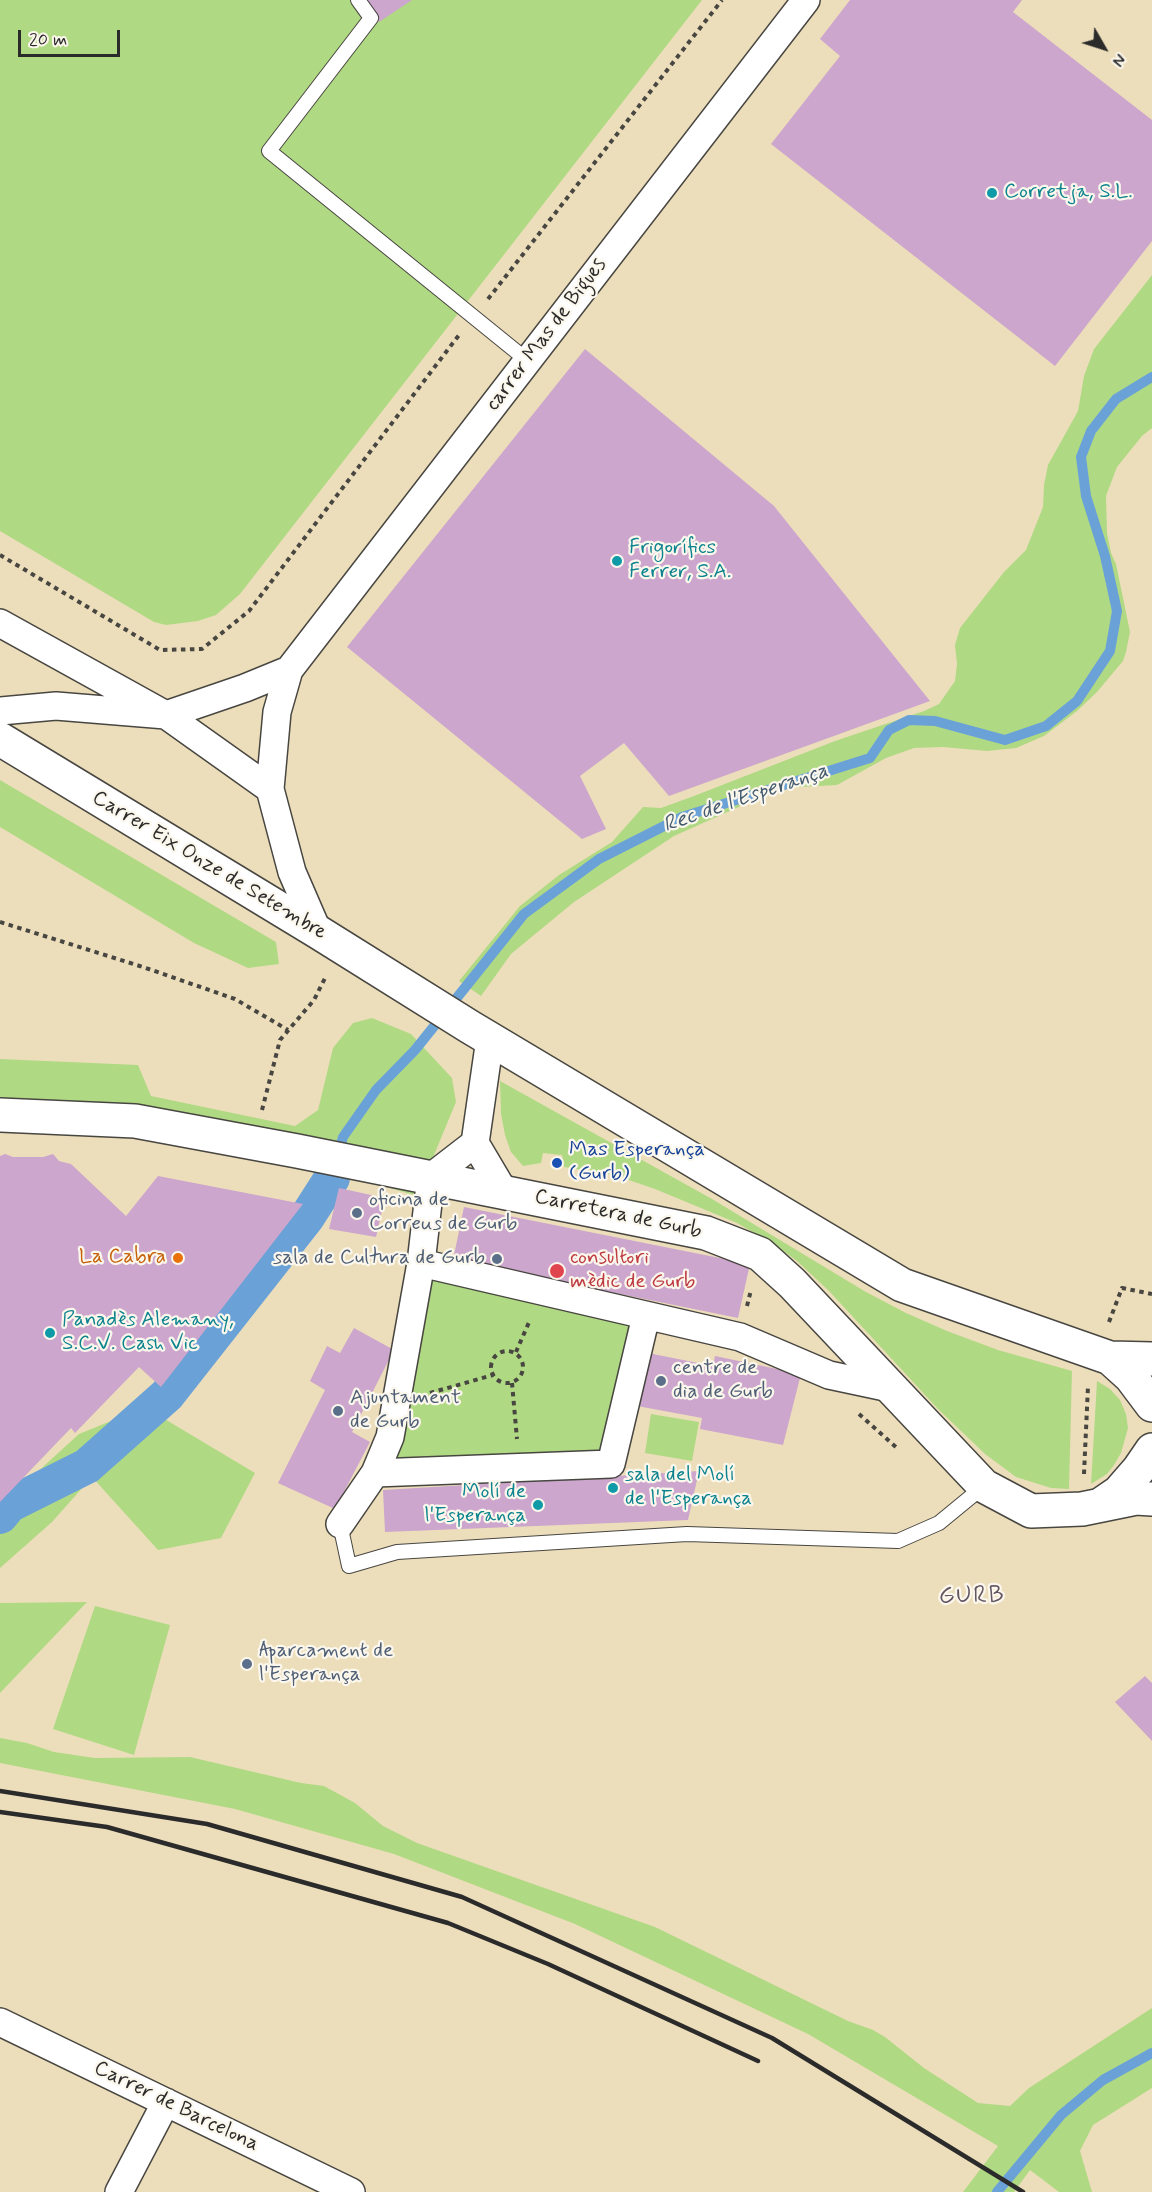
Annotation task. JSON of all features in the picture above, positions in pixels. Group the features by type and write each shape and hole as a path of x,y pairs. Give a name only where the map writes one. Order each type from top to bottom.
{"street":[{"name":"carrer Mas de Bigues","path":"331,940 291,872 270,789 277,712 289,670 806,0"},
{"path":"0,623 166,714 270,789"},
{"path":"50,649 64,675 56,706"},
{"path":"0,711 56,706 166,714 245,688 289,670"},
{"name":"Carrer Eix Onze de Setembre","path":"0,739 480,1033 902,1285 1099,1367"},
{"path":"480,1033 475,1143 504,1192"},
{"name":"Carretera de Gurb","path":"0,1115 135,1121 431,1177 706,1233 760,1254 792,1283 984,1486 1031,1511 1082,1509 1136,1498 1152,1499"},
{"path":"340,1524 375,1473 390,1437 421,1263 431,1177 475,1143"},
{"path":"421,1263 740,1337 829,1375 890,1388"},
{"path":"375,1473 611,1464 646,1316"},
{"path":"1099,1367 1152,1359"},
{"path":"1099,1367 1131,1377 1152,1405"},
{"name":"Carretera de Gurb","path":"1098,1506 1119,1492 1152,1450"},
{"name":"Carrer de Barcelona","path":"0,2022 351,2192"},
{"path":"118,2192 166,2102"}],"lane":[{"path":"358,0 371,18 269,151 528,361"},
{"path":"340,1524 349,1566 397,1552 687,1534 898,1541 939,1523 984,1486"}],"path":[{"path":"0,555 160,650 202,649 249,612 474,317 722,0"},
{"path":"0,922 235,999 288,1030"},
{"path":"254,1143 280,1040 314,1000 331,940"},
{"path":"740,1337 760,1254"},
{"path":"1122,1288 1152,1294"},
{"path":"506,1350 516,1352 523,1361 523,1371 512,1383 501,1382 493,1375 491,1364 496,1355 506,1350"},
{"path":"1084,1475 1099,1367"},
{"path":"421,1395 493,1375"},
{"path":"512,1383 518,1450"}],"green space":[{"path":"0,0 702,0 240,594 216,615 198,621 166,625 154,622 0,531"},
{"path":"1152,275 1152,428 1142,436 1117,467 1106,496 1107,533 1130,632 1123,661 1097,692 1077,711 1044,736 1016,748 987,751 943,747 914,748 886,758 837,785 781,788 674,836 574,902 511,954 481,996 459,981 520,906 559,875 612,842 643,807 661,808 939,704 955,681 957,664 955,645 960,628 1004,572 1026,550 1043,507 1048,465 1078,411 1084,376 1094,349"},
{"path":"0,780 276,942 279,964 248,968 194,943 0,827"},
{"path":"372,1018 411,1034 452,1078 456,1102 417,1196 332,1171 130,1131 0,1126 0,1059 138,1065 151,1096 295,1126 318,1110 333,1048 353,1023"},
{"path":"500,1081 712,1199 866,1292 906,1313 998,1350 1072,1371 1069,1489 1051,1488 1016,1477 985,1454 938,1409 829,1291 797,1261 772,1243 737,1223 655,1189 614,1175 564,1167 562,1155 543,1153 541,1163 523,1166 511,1152 505,1135 501,1114"},
{"path":"318,1192 332,1200 240,1330 187,1392 158,1415 255,1473 221,1538 158,1550 92,1477 52,1522 0,1568 0,1506 79,1434 138,1410 161,1389 273,1257"},
{"path":"421,1263 646,1316 611,1464 375,1473"},
{"path":"1097,1381 1110,1389 1120,1400 1126,1414 1128,1428 1121,1453 1114,1465 1107,1474 1091,1484"},
{"path":"651,1414 699,1422 692,1461 645,1453"},
{"path":"87,1602 0,1693 0,1603"},
{"path":"95,1606 170,1625 134,1755 53,1729"},
{"path":"0,1738 27,1743 54,1752 95,1758 190,1757 301,1783 324,1786 355,1803 383,1826 417,1843 655,1927 848,2021 873,2030 924,2068 978,2103 1010,2106 1029,2088 1152,2008 1152,2088 1093,2125 1080,2151 1092,2192 1059,2192 1030,2170 1014,2192 963,2192 998,2146 808,2034 575,1924 394,1854 235,1809 0,1763"}],"building":[{"path":"364,0 412,0 379,22"},
{"name":"Corretja, S.L.","path":"850,0 1022,0 1013,12 1152,120 1152,241 1055,366 771,144 840,56 820,39"},
{"name":"Frigorífics Ferrer, S.A.","path":"585,349 774,506 930,701 669,796 624,743 580,776 606,829 582,839 347,647"},
{"path":"5,1154 13,1157 43,1157 53,1154 59,1161 71,1164 126,1216 158,1176 303,1204 161,1387 139,1367 75,1433 71,1428 0,1502 0,1156"},
{"name":"oficina de Correus de Gurb","path":"339,1188 385,1198 376,1237 329,1229"},
{"path":"464,1207 750,1264 738,1318 453,1260"},
{"name":"Ajuntament de Gurb","path":"354,1328 394,1350 352,1432 370,1442 335,1509 278,1483 325,1390 310,1381 327,1346 340,1353"},
{"path":"648,1353 713,1366 715,1356 801,1374 783,1445 700,1429 702,1418 637,1406"},
{"name":"Molí de l'Esperança","path":"699,1471 688,1520 385,1532 383,1490"},
{"path":"1145,1676 1152,1683 1152,1741 1115,1702"}],"waterway":[{"name":"Rec de l'Esperança","path":"332,1178 343,1137 376,1090 415,1050 524,914 599,859 682,817 870,758 889,730 909,720 935,721 1005,740 1046,726 1077,701 1110,651 1117,611 1105,556 1086,496 1081,457 1091,431 1116,399 1152,377"},
{"name":"Rec de l'Esperança","path":"0,1516 9,1505 87,1466 167,1395 307,1217 332,1178"},
{"path":"997,2192 1061,2115 1103,2080 1152,2053"}],"railway":[{"path":"0,1791 207,1824 462,1897 772,2038 1023,2192"},
{"path":"0,1812 107,1827 448,1923 548,1964 758,2061"}],"place":[{"name":"Corretja, S.L.","path":"992,193"},
{"name":"Frigorífics Ferrer, S.A.","path":"617,561"},
{"name":"Mas Esperança (Gurb)","path":"557,1163"},
{"name":"oficina de Correus de Gurb","path":"357,1213"},
{"name":"La Cabra","path":"178,1258"},
{"name":"sala de Cultura de Gurb","path":"497,1259"},
{"name":"consultori mèdic de Gurb","path":"557,1271"},
{"name":"Panadès Alemany, S.C.V. Cash Vic","path":"50,1333"},
{"name":"centre de dia de Gurb","path":"661,1381"},
{"name":"Ajuntament de Gurb","path":"338,1411"},
{"name":"sala del Molí de l'Esperança","path":"613,1488"},
{"name":"Molí de l'Esperança","path":"538,1505"},
{"name":"Aparcament de l'Esperança","path":"247,1664"}],"district":[{"name":"GURB","path":"972,1597"}]}
